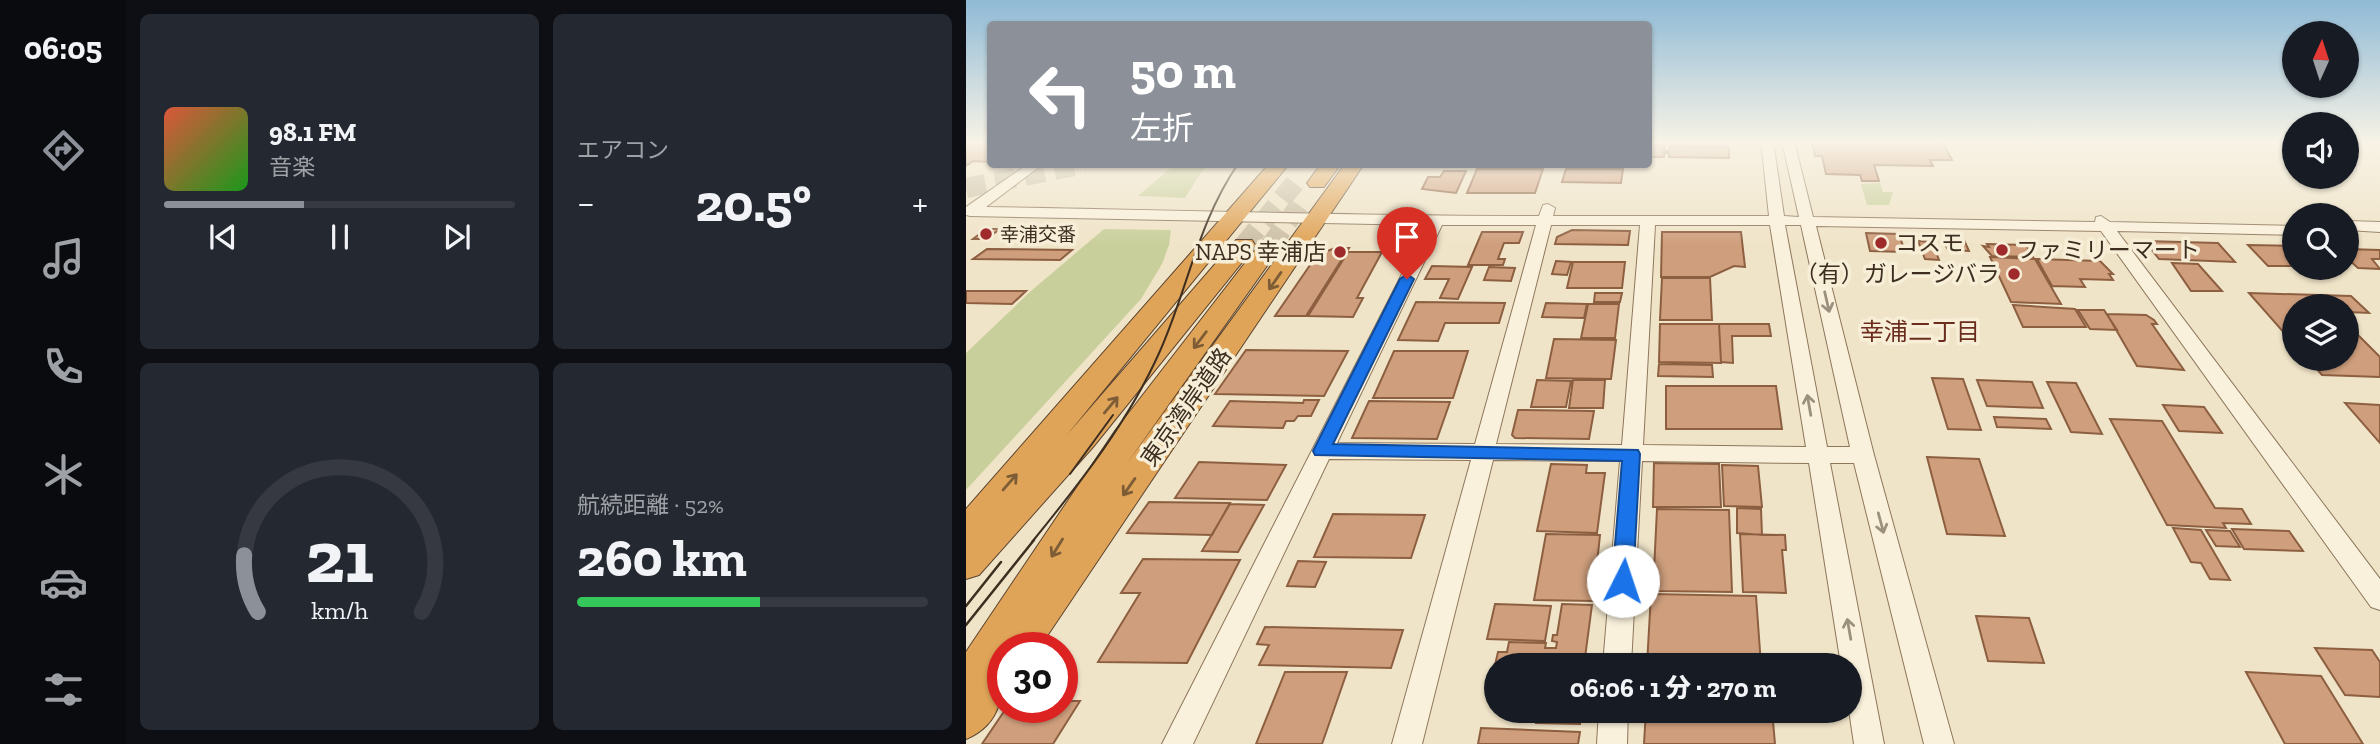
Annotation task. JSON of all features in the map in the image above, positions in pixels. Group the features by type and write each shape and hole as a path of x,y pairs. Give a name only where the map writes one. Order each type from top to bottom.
{"highway":[{"path":"966,533 1239,215 1285,176"},
{"path":"1321,204 1329,176"},
{"name":"東京湾岸道路","path":"1027,632 1321,204 1345,176"},
{"path":"966,564 1257,246 1126,439 966,688"},
{"path":"966,718 987,688"}],"street":[{"path":"968,212 1020,176"},
{"path":"1771,176 1869,744"},
{"path":"1796,176 1863,455 1938,744"},
{"path":"1321,204 1437,219 1547,213 1648,220 1776,216"},
{"path":"968,212 1239,215 1321,204 1547,213 1805,216 2282,230"},
{"path":"1407,744 1547,213"},
{"path":"1177,744 1437,219"},
{"path":"1618,653 1648,220"},
{"path":"2103,223 2282,224"},
{"path":"2103,223 2380,599"},
{"path":"2359,227 2380,229"},
{"path":"2359,230 2380,229"},
{"path":"1321,451 1863,455"},
{"path":"1612,744 1613,723"}],"green space":[{"path":"1162,176 1199,176 1185,198 1138,196"},
{"path":"1880,183 1883,192 1893,192 1889,205 1867,205 1861,184"},
{"path":"1104,229 1171,230 1162,264 1141,299 966,490 966,353 1031,291"}],"building":[{"path":"1464,176 1456,193 1422,189 1428,177"},
{"path":"1474,176 1541,176 1535,193 1467,193"},
{"path":"1564,176 1622,176 1621,183 1562,182"},
{"path":"1860,176 1877,176 1879,181 1862,181"},
{"name":"幸浦交番","path":"986,229 1000,229 986,239 973,239"},
{"path":"1572,230 1630,231 1628,245 1555,244 1557,237"},
{"path":"1482,232 1523,232 1519,243 1504,243 1498,259 1505,259 1503,265 1468,265"},
{"path":"1662,232 1741,232 1745,267 1734,266 1710,277 1661,277"},
{"path":"1866,233 1899,234 1905,252 1870,251"},
{"path":"1943,240 1964,240 1969,251 1948,250"},
{"path":"1918,241 1932,242 1939,260 1925,259"},
{"path":"2145,241 2218,243 2235,262 2159,259"},
{"path":"1987,244 2026,245 2033,257 1992,256 1983,246 1989,247"},
{"path":"2248,245 2282,246 2282,266 2268,266"},
{"path":"1335,248 1349,248 1306,316 1275,316 1317,255"},
{"path":"987,249 1072,250 1060,260 973,259"},
{"path":"2359,249 2380,250 2380,259 2372,259 2380,269 2359,268"},
{"path":"1348,252 1382,252 1357,298 1363,298 1353,317 1308,316"},
{"path":"1990,257 2035,259 2061,304 2011,302"},
{"path":"2037,259 2100,261 2113,274 2109,274 2113,280 2080,279 2085,287 2052,286"},
{"path":"1556,261 1571,262 1567,275 1552,274"},
{"path":"1573,262 1625,262 1622,288 1567,288"},
{"path":"2172,263 2198,264 2222,291 2191,291"},
{"path":"1432,266 1472,267 1458,299 1440,298 1449,279 1425,279"},
{"path":"1489,267 1515,268 1511,281 1484,280"},
{"path":"1662,278 1710,278 1712,320 1660,320"},
{"path":"966,291 1026,291 1012,304 966,303"},
{"path":"1595,293 1622,293 1620,302 1594,302"},
{"path":"2249,293 2283,294 2282,330"},
{"path":"1416,302 1505,303 1499,323 1445,323 1438,341 1398,340"},
{"path":"1546,303 1587,304 1584,318 1542,317"},
{"path":"1588,304 1619,304 1615,338 1581,338"},
{"path":"2359,304 2369,313 2359,313"},
{"path":"2013,305 2075,309 2086,327 2023,327"},
{"path":"2078,310 2104,310 2117,330 2090,329"},
{"path":"2107,314 2146,315 2154,320 2157,324 2152,324 2184,370 2137,366"},
{"path":"1660,324 1719,324 1721,363 1659,362"},
{"path":"1719,324 1769,324 1771,336 1732,336 1733,363 1721,362"},
{"path":"2359,336 2380,357 2380,377 2322,375 2318,371 2359,371"},
{"path":"1554,339 1616,340 1611,379 1546,378"},
{"path":"1246,350 1348,351 1324,396 1215,394"},
{"path":"1394,351 1468,351 1453,398 1373,398"},
{"path":"1659,364 1712,365 1713,377 1658,376"},
{"path":"1932,378 1963,379 1981,430 1948,429"},
{"path":"1537,380 1571,381 1566,407 1531,407"},
{"path":"1573,380 1605,380 1603,408 1569,408"},
{"path":"1977,380 2032,382 2043,408 1987,406"},
{"path":"2047,382 2076,383 2102,434 2071,432"},
{"path":"1666,386 1776,386 1782,429 1666,429"},
{"path":"1304,400 1319,400 1311,416 1298,416 1294,421 1286,421 1283,428 1213,426 1230,401 1303,403"},
{"path":"1369,401 1450,402 1437,439 1352,438"},
{"path":"2345,403 2380,405 2380,443"},
{"path":"2163,405 2204,407 2222,433 2179,431"},
{"path":"1518,410 1594,411 1589,439 1515,438 1512,435"},
{"path":"1994,417 2046,419 2051,429 1997,427"},
{"path":"2110,419 2162,421 2215,508 2242,509 2251,524 2223,523 2226,528 2167,525"},
{"path":"1927,457 1979,459 2005,536 1947,534"},
{"path":"1199,462 1286,465 1267,500 1175,498"},
{"path":"1654,463 1719,464 1721,507 1653,507"},
{"path":"1551,464 1587,465 1586,473 1605,473 1597,533 1537,531"},
{"path":"1722,465 1758,466 1762,507 1724,506"},
{"path":"1149,502 1230,503 1212,535 1127,533"},
{"path":"1230,504 1264,505 1238,552 1202,551"},
{"path":"1737,508 1761,509 1762,535 1737,533"},
{"path":"1657,509 1729,510 1732,592 1653,591"},
{"path":"1333,514 1425,515 1411,558 1314,557"},
{"path":"2173,528 2201,530 2230,580 2210,579 2201,563 2191,562"},
{"path":"2232,529 2289,531 2303,551 2244,549"},
{"path":"2206,530 2230,531 2240,547 2216,546"},
{"path":"1546,534 1600,535 1593,601 1534,600"},
{"path":"1740,534 1785,535 1786,550 1782,550 1786,593 1743,592"},
{"path":"1143,559 1240,560 1187,663 1098,662 1140,593 1121,593"},
{"path":"1298,561 1326,562 1315,587 1287,586"},
{"path":"1651,594 1756,596 1760,653 1648,653"},
{"path":"1495,604 1551,606 1545,641 1487,639"},
{"path":"1562,604 1592,605 1586,653 1498,653 1507,652 1509,642 1546,643 1545,648 1556,648 1557,642 1552,641 1553,635 1557,635"},
{"path":"1976,616 2029,618 2044,663 1988,661"},
{"path":"1265,627 1403,630 1391,668 1259,665 1269,645 1257,644"},
{"path":"2315,648 2372,650 2380,662 2380,697 2345,695"},
{"path":"1285,672 1347,672 1322,744 1256,744"},
{"path":"2246,672 2321,676 2363,744 2285,744"},
{"path":"996,723 1066,723 1053,744 982,744"},
{"path":"1645,723 1773,723 1775,744 1644,744"},
{"path":"1481,728 1580,732 1578,744 1478,744"}],"tunnel":[{"path":"966,188 1026,176"},
{"path":"1244,245 1295,183"},
{"path":"1270,246 1304,199"}],"tram line":[{"path":"1032,542 1119,427 1148,377 1170,327 1203,232 1231,176"},
{"path":"1070,474 1113,415"},
{"path":"966,625 1034,540"},
{"path":"966,606 1001,562"}],"place":[{"name":"幸浦交番","path":"986,234"},
{"name":"コスモ","path":"1881,243"},
{"name":"ファミリーマート","path":"2002,250"},
{"name":"NAPS 幸浦店","path":"1340,252"},
{"name":"（有）ガレージバラ","path":"2014,274"}],"district":[{"name":"幸浦二丁目","path":"1920,332"}],"route":[{"path":"1407,279 1321,451 1631,454 1623,581"}]}
